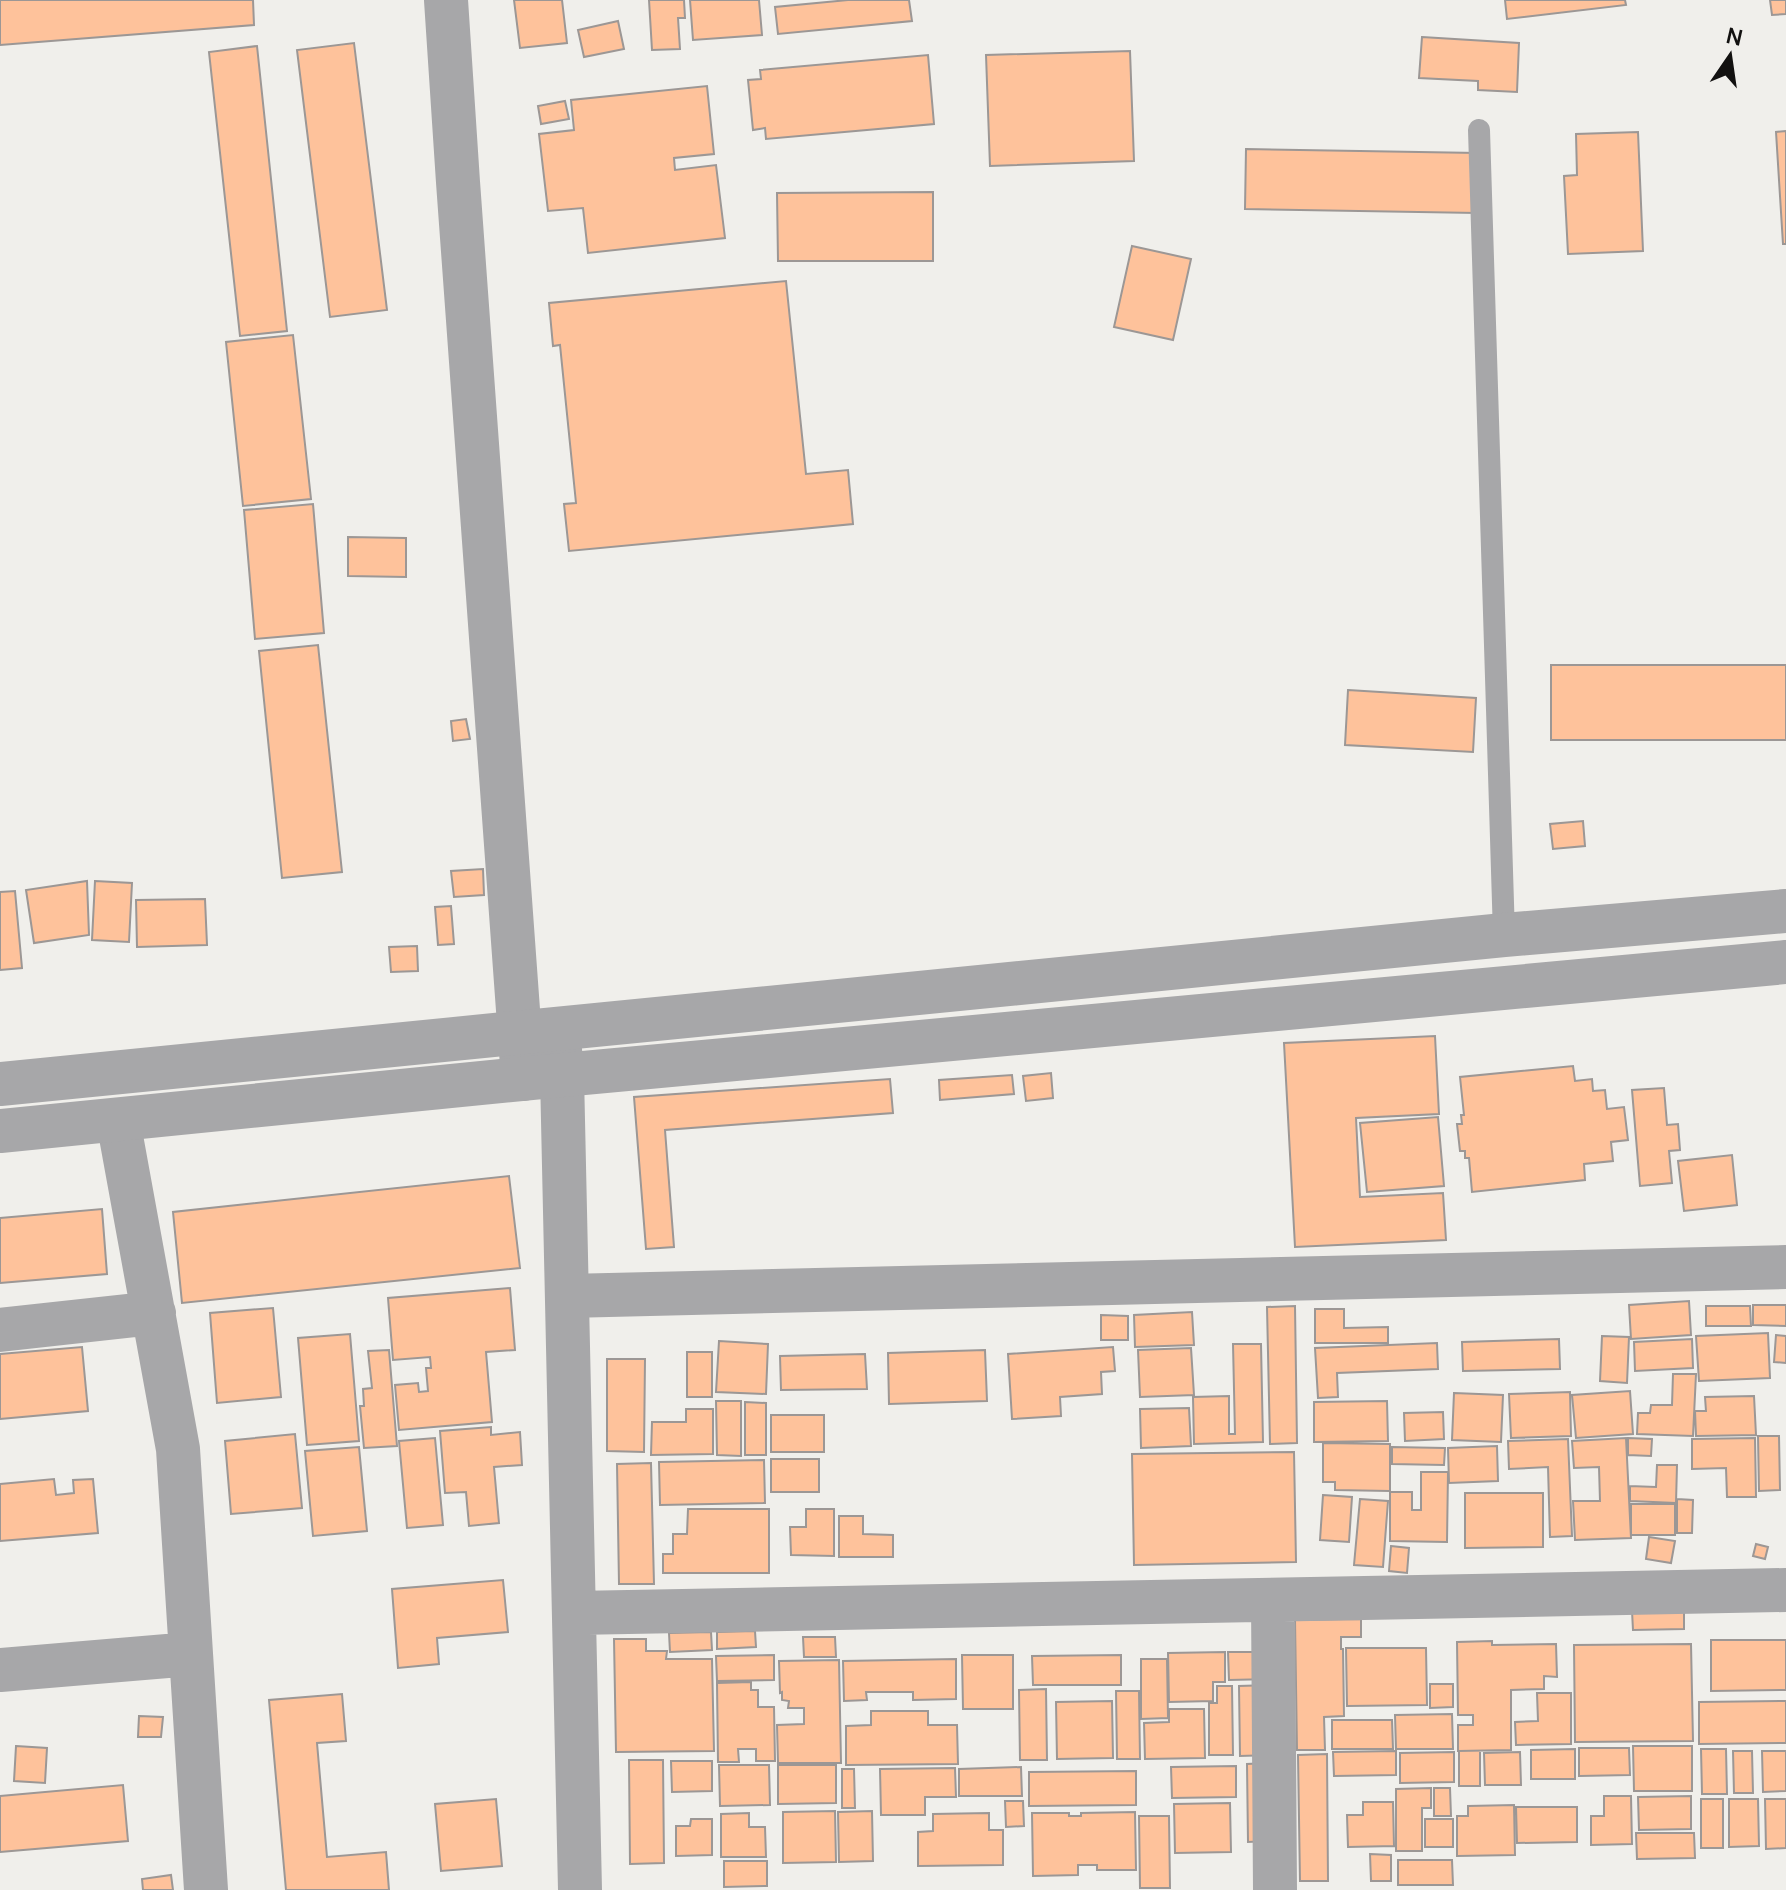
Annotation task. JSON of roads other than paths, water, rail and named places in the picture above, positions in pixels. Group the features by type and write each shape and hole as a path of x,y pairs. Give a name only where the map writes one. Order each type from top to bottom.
{"street":[{"path":"446,0 459,198 543,1077 567,1296 580,1890"},
{"path":"0,1084 1504,935 1786,911"},
{"path":"0,1131 543,1077 1786,962"},
{"path":"118,1120 178,1449 206,1890"},
{"path":"567,1296 1786,1267"},
{"path":"0,1330 154,1313"},
{"path":"574,1613 1786,1590"},
{"path":"1273,1600 1275,1890"},
{"path":"0,1670 191,1654"}],"lane":[{"path":"1479,130 1504,935"}]}
